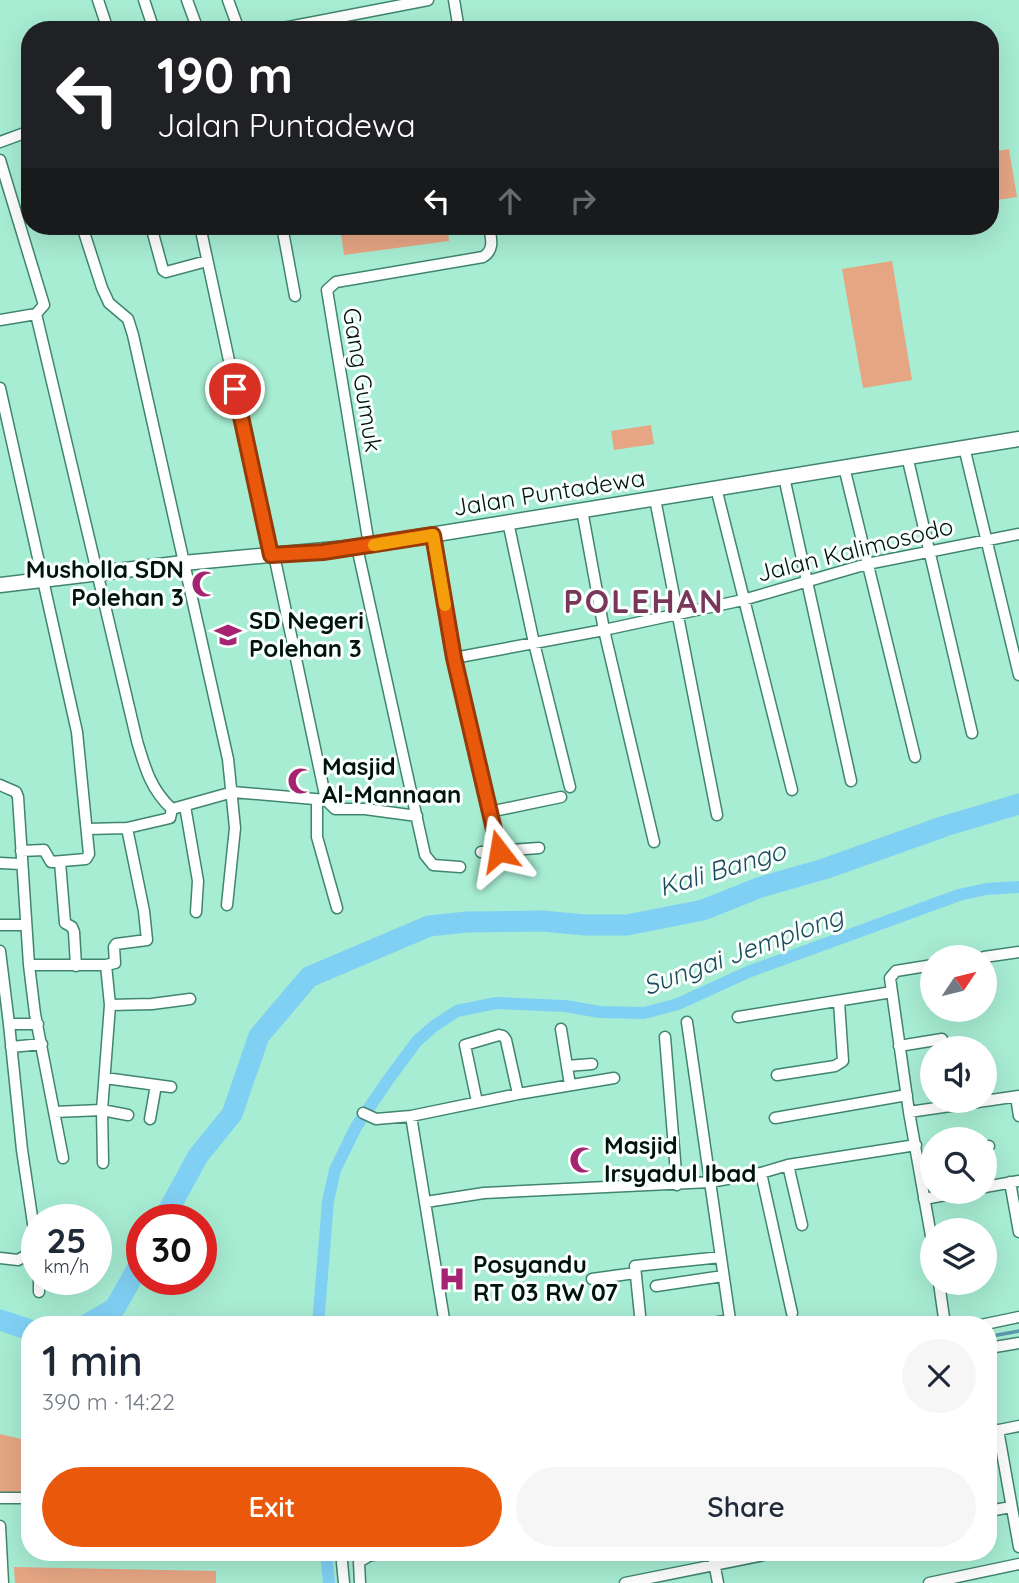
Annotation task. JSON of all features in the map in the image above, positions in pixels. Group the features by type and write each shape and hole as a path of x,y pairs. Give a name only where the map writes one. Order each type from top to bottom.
{"street":[{"path":"98,0 105,21"},
{"path":"144,0 151,21"},
{"path":"187,0 195,21"},
{"path":"228,0 236,21"},
{"path":"319,21 429,0"},
{"path":"454,0 458,21"},
{"path":"0,142 21,134"},
{"path":"0,160 21,229"},
{"path":"0,320 36,314 42,309 43,301 23,235"},
{"path":"84,235 106,296 117,312 128,319 166,475 183,563 228,759 235,828 227,905"},
{"path":"153,235 163,270 166,272 207,261"},
{"path":"202,235 272,555 321,800 317,837 337,908"},
{"path":"284,235 295,296"},
{"name":"Gang Gumuk","path":"363,546 327,290 336,282 483,257 492,245 490,235"},
{"path":"36,314 125,696 146,774 155,790 172,809"},
{"path":"0,388 78,732 88,858 51,862 44,850 21,851"},
{"name":"Jalan Puntadewa","path":"0,585 183,563 363,546 1019,439"},
{"path":"964,447 1019,675"},
{"path":"907,456 972,733"},
{"path":"844,467 915,757"},
{"path":"784,477 805,581 852,782"},
{"path":"716,488 792,790"},
{"path":"654,499 717,815"},
{"path":"582,510 604,629 654,842"},
{"path":"508,522 534,643 570,787"},
{"name":"Jalan Kalimosodo","path":"454,658 743,600 867,564 1019,534"},
{"path":"433,535 454,658 499,851"},
{"path":"363,546 425,855 429,863 460,867"},
{"path":"0,785 16,792 18,797 29,965 63,1158"},
{"path":"172,809 233,792 321,800 335,809 417,816"},
{"path":"489,812 562,797"},
{"path":"185,806 198,881 196,912"},
{"path":"87,829 127,828 170,818 172,809"},
{"path":"29,965 106,965 115,963 116,944 147,940 144,911 127,828"},
{"path":"481,852 539,848"},
{"path":"60,862 65,923 72,927 74,932 76,966"},
{"path":"0,863 21,864"},
{"path":"0,925 26,925"},
{"path":"0,951 30,1204"},
{"path":"998,955 1019,952"},
{"path":"103,1163 102,1110 110,1005 106,965"},
{"path":"920,967 896,971 890,978 920,1169"},
{"path":"738,1017 892,992"},
{"path":"110,1005 152,1004 190,999"},
{"path":"777,1074 835,1066 843,1061 839,1002"},
{"path":"687,1022 729,1316"},
{"path":"9,1024 38,1024"},
{"path":"561,1029 570,1085"},
{"path":"477,1102 465,1045 499,1035 505,1037 518,1094"},
{"path":"665,1037 677,1185"},
{"path":"900,1046 920,1043"},
{"path":"11,1047 42,1044"},
{"path":"567,1066 592,1064"},
{"path":"105,1078 171,1087"},
{"path":"363,1113 374,1118 411,1116 614,1078"},
{"path":"150,1119 156,1085"},
{"path":"775,1118 907,1095"},
{"path":"909,1112 1018,1097 1019,1116"},
{"path":"54,1112 102,1110 128,1115"},
{"path":"411,1116 444,1316"},
{"path":"426,1202 484,1193 710,1182 788,1165 916,1145"},
{"path":"788,1165 802,1225"},
{"path":"761,1173 792,1312"},
{"path":"1014,1182 1019,1232"},
{"path":"640,1316 636,1266 721,1257"},
{"path":"0,1258 21,1258"},
{"path":"592,1279 635,1273"},
{"path":"656,1286 723,1276"},
{"path":"941,1295 944,1316"},
{"path":"997,1322 1019,1317"},
{"path":"997,1346 1019,1342"},
{"path":"997,1430 1019,1426"},
{"path":"997,1444 1019,1547"},
{"path":"0,1498 21,1498"},
{"path":"997,1510 1011,1507"},
{"path":"0,1526 3,1583"},
{"path":"342,1561 344,1583"},
{"path":"360,1583 361,1561"},
{"path":"713,1561 718,1583"},
{"path":"625,1583 734,1561"},
{"path":"929,1583 1019,1564"}],"shaded area":[{"path":"1009,149 1017,197 999,200 999,151"},
{"path":"341,235 448,235 449,241 344,255"},
{"path":"892,261 912,380 863,388 842,269"},
{"path":"651,425 654,444 614,450 611,431"},
{"path":"0,1434 21,1439 21,1496 0,1495"},
{"path":"14,1567 216,1571 216,1583 15,1583"}],"waterway":[{"name":"Kali Bango","path":"172,1204 198,1156 232,1114 259,1036 309,977 429,926 467,922 542,921 627,925 703,910 761,887 824,869 945,826 1019,804"},
{"name":"Sungai Jemplong","path":"319,1316 328,1201 335,1170 356,1127 417,1041 457,1011 496,1003 644,1013 678,1004 748,972 959,895 986,889 1019,887"},
{"name":"Kali Bango","path":"101,1316 115,1308 126,1288"},
{"name":"Kali Bango","path":"0,1320 21,1327"},
{"path":"997,1335 1019,1331"},
{"name":"Sungai Jemplong","path":"327,1561 329,1583"}],"slow traffic":[{"path":"374,545 433,535 445,605"}],"place":[{"name":"Musholla SDN Polehan 3","path":"205,584"},
{"name":"SD Negeri Polehan 3","path":"228,635"},
{"name":"Masjid Al-Mannaan","path":"301,781"},
{"name":"Masjid Irsyadul Ibad","path":"583,1160"},
{"name":"Posyandu RT 03 RW 07","path":"452,1279"}],"district":[{"name":"POLEHAN","path":"644,602"}],"route":[{"path":"235,389 271,555 323,552 433,535 454,658 499,851"}]}
